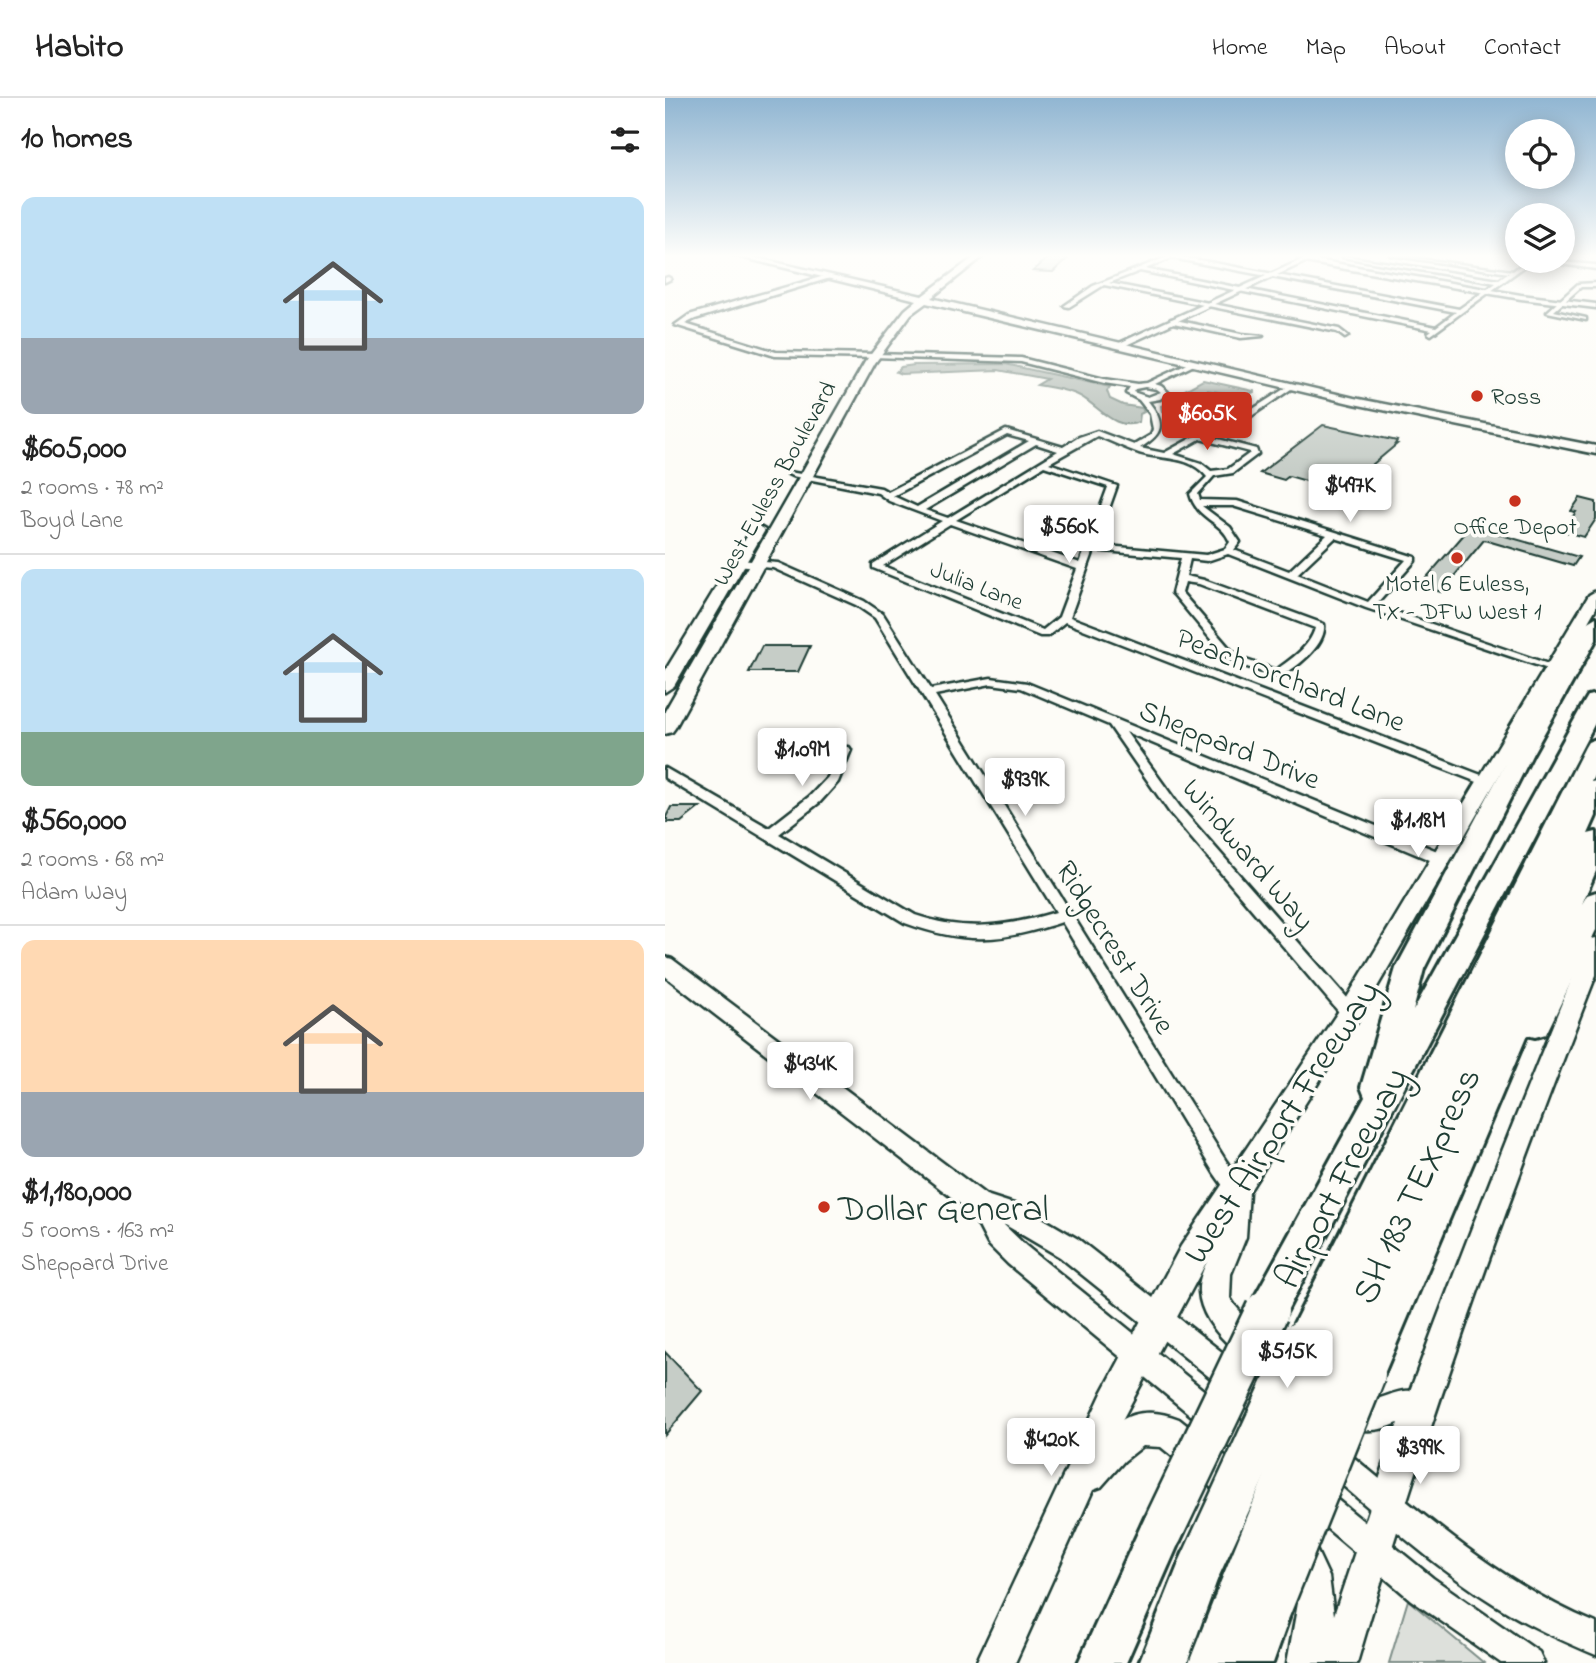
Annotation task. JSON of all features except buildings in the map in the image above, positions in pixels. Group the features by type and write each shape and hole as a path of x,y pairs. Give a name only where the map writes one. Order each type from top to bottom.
{"highway":[{"path":"1364,1132 1410,968 1522,753 1596,623"},
{"name":"Airport Freeway","path":"1102,1663 1268,1311 1596,701"},
{"name":"SH 183 TEXpress","path":"1334,1358 1596,747"},
{"name":"SH 183 TEXpress","path":"1163,1663 1199,1569 1334,1358 1596,789"},
{"path":"1249,1663 1251,1609 1334,1358 1596,841"},
{"path":"1334,1358 1422,1282 1505,1088 1596,903"},
{"path":"1213,1663 1251,1609"}],"main road":[{"name":"West Euless Boulevard","path":"665,687 769,512 798,476 894,328"},
{"path":"892,331 896,328"},
{"path":"1048,328 1471,426 1487,426 1596,450"},
{"name":"West Euless Boulevard","path":"856,359 866,344"},
{"path":"1471,426 1483,432 1596,458"},
{"name":"West Euless Boulevard","path":"665,729 757,562 798,476 812,438"},
{"name":"West Airport Freeway","path":"995,1663 1113,1404 1191,1256 1350,1013 1596,595"},
{"path":"1338,1663 1371,1547 1430,1371 1596,947"},
{"path":"1235,1186 1232,1239 1218,1270 1215,1297 1227,1321 1237,1332 1363,1416 1382,1414 1399,1406 1419,1408"},
{"path":"1075,1492 1112,1449 1138,1429 1167,1431 1281,1522 1306,1564 1315,1590 1318,1609 1306,1663"}],"street":[{"path":"689,328 767,352 856,359 875,356 989,358 1032,362 1104,381 1163,388 1197,364"},
{"path":"1119,345 1156,328"},
{"path":"1204,328 1241,336 1261,336"},
{"path":"1324,328 1339,331 1345,336"},
{"path":"1433,328 1438,329"},
{"path":"1426,336 1438,329"},
{"path":"1149,385 1197,364"},
{"path":"1104,381 1129,391 1133,397 1159,398"},
{"path":"1129,391 1138,386"},
{"path":"1217,430 1228,428 1292,386"},
{"path":"1135,448 1154,436 1157,429 1154,404 1165,394 1163,388"},
{"path":"1142,399 1154,414"},
{"path":"889,495 1006,432 1064,450"},
{"path":"948,520 1097,433 1135,448 1196,462 1206,468 1209,481 1194,494 1196,503 1205,516 1234,537 1235,542 1228,551 1207,558 1091,547"},
{"path":"1165,456 1199,436 1253,451 1254,454 1234,469 1209,474"},
{"path":"918,510 1035,441"},
{"path":"1042,463 1113,486 1064,618"},
{"path":"798,476 865,487 889,495 892,499 918,510 1084,568"},
{"path":"1196,503 1234,503 1412,559 1370,606"},
{"name":"Julia Lane","path":"948,520 878,562 876,566 1044,634 1064,618"},
{"path":"1292,574 1333,534"},
{"path":"1228,551 1370,606 1552,667"},
{"path":"1180,578 1201,582 1320,626 1319,634 1293,663 1277,674 1239,660 1227,652 1177,593 1180,578 1186,557"},
{"name":"Ridgecrest Drive","path":"738,563 775,565 874,610 929,693 1223,1171 1235,1186"},
{"name":"Peach Orchard Lane","path":"1064,618 1485,781"},
{"path":"1221,679 1239,660"},
{"name":"Sheppard Drive","path":"929,693 976,683 1011,682 1051,695 1114,724 1442,859"},
{"name":"Windward Way","path":"1114,724 1175,810 1350,1013"},
{"path":"770,834 814,799 834,779 845,750"},
{"path":"665,772 910,919 944,931 977,934 1007,932 1065,915"},
{"path":"665,965 981,1205 1015,1215 1069,1248 1457,1558 1518,1601 1596,1639"},
{"path":"981,1205 996,1236 1422,1589 1528,1663"}],"shaded area":[{"path":"1005,364 1110,387 1107,391 1110,399 1123,405 1142,408 1144,412 1140,414 1139,422 1122,424 1076,394 1037,385 1047,379 998,370 896,372 901,367 914,365"},
{"path":"1203,380 1254,392 1244,396 1207,390 1185,406 1162,412 1161,406 1184,397 1183,391"},
{"path":"1408,1600 1484,1663 1389,1663"}],"place":[{"name":"Ross","path":"1477,396"},
{"name":"Office Depot","path":"1515,501"},
{"name":"Motel 6 Euless, TX - DFW West 1","path":"1457,558"},
{"name":"Dollar General","path":"824,1207"}]}
